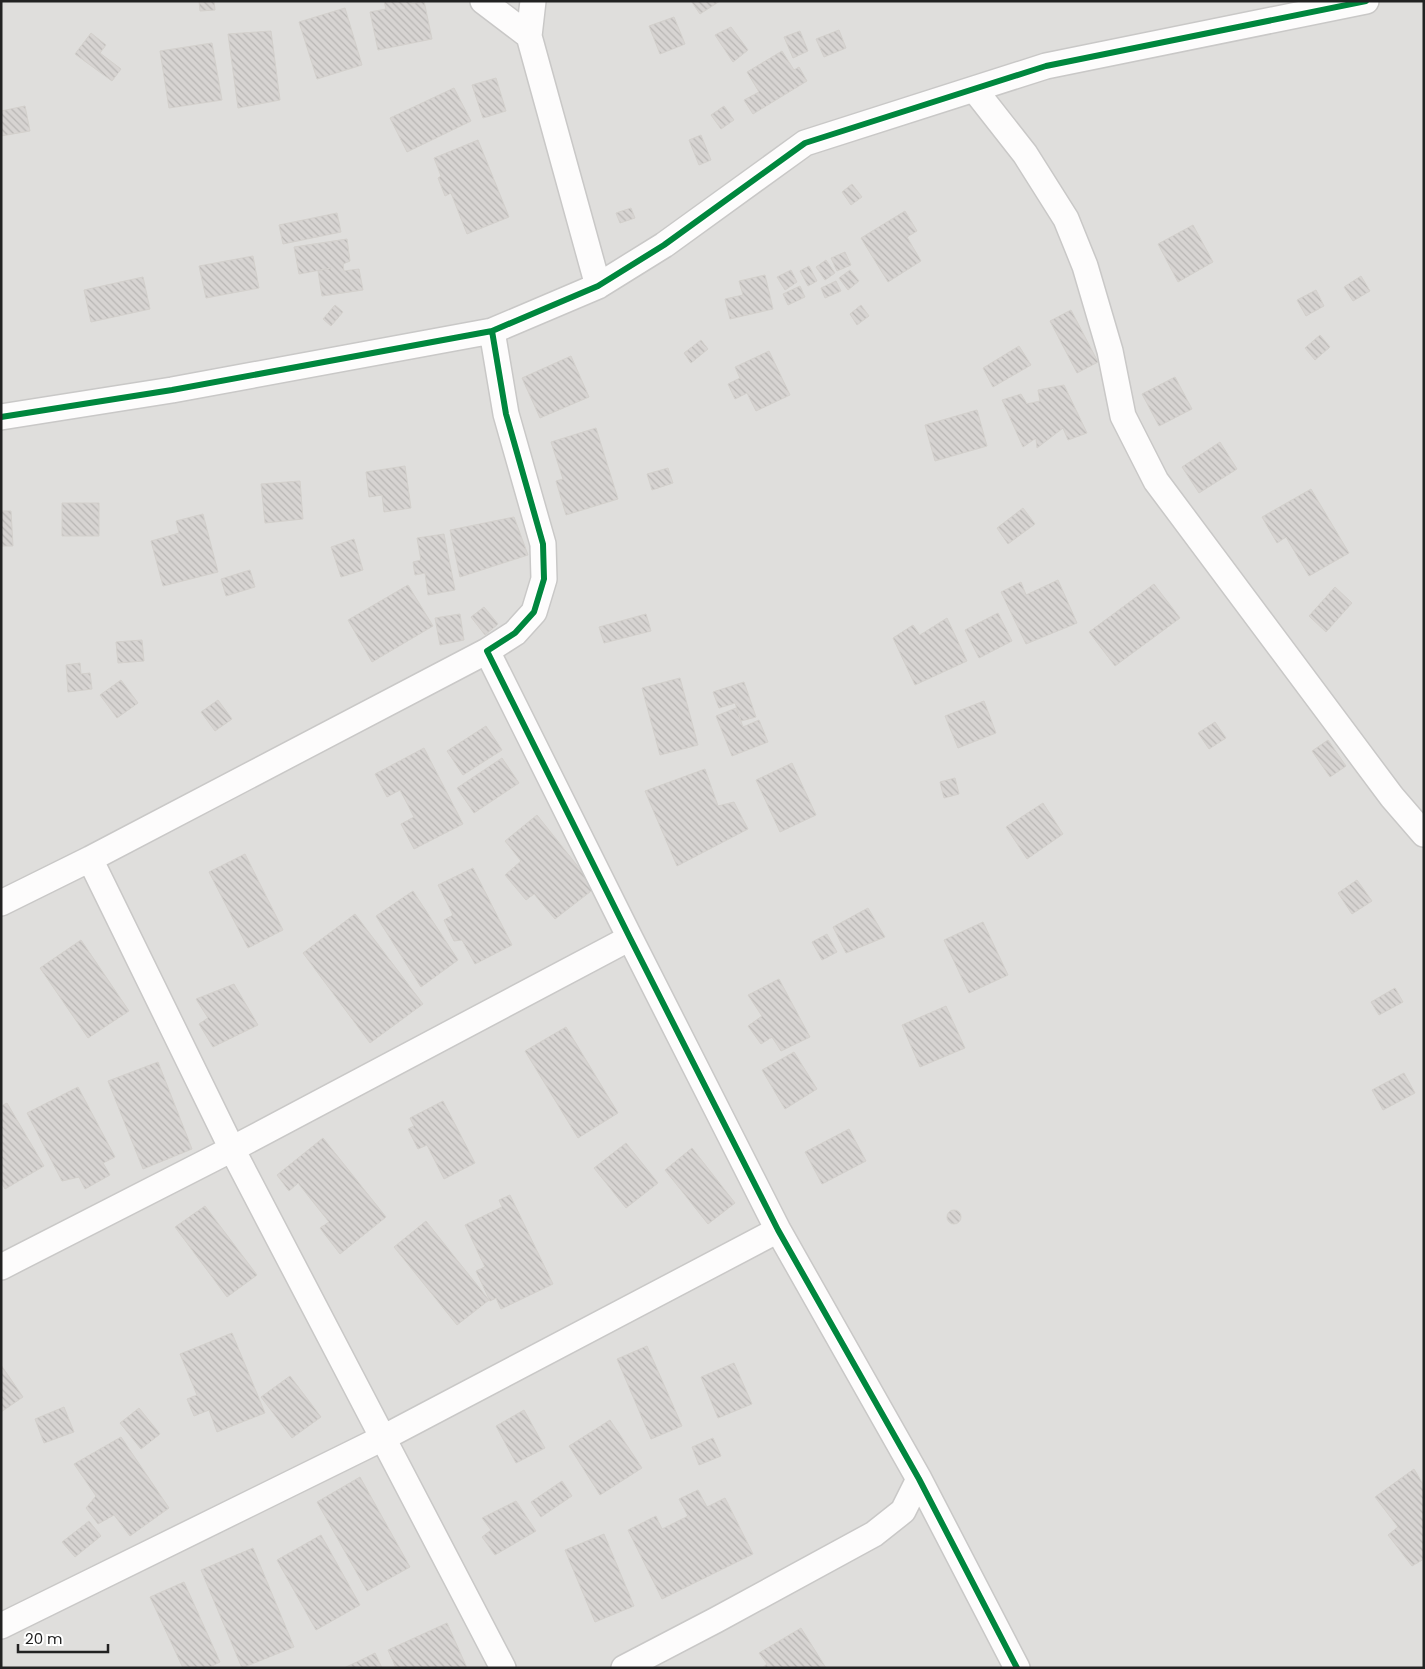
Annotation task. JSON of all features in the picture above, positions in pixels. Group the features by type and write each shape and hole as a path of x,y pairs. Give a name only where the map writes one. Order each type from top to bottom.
{"street":[{"path":"483,1 529,36"},
{"path":"534,1 529,36 598,286"},
{"path":"1,417 172,390 492,332 598,286 664,245 806,143 1046,66 1366,1"},
{"path":"974,89 1025,154 1066,219 1085,266 1108,342 1123,416 1156,481 1386,789 1424,834"},
{"path":"1,903 90,859 487,651 515,633 534,612 544,578 543,544 506,414 492,332"},
{"path":"487,651 778,1230 920,1479 1017,1668"},
{"path":"90,859 232,1149 503,1668"},
{"path":"1,1267 232,1149 630,938"},
{"path":"1,1626 383,1438 778,1230"},
{"path":"624,1668 874,1534 903,1511 920,1479"}],"shaded area":[{"path":"1,1 1424,1 1424,1668 1,1668"}],"building":[{"path":"199,1 214,1 215,10 200,11"},
{"path":"384,1 411,1 411,4 424,1 432,39 378,50 370,12 386,9"},
{"path":"691,1 720,1 700,14"},
{"path":"345,8 362,65 317,79 299,22"},
{"path":"674,17 685,44 660,54 649,26"},
{"path":"731,27 748,50 733,62 715,35"},
{"path":"839,30 846,48 824,57 816,39"},
{"path":"271,31 280,100 238,108 228,34"},
{"path":"800,31 808,51 793,58 784,37"},
{"path":"91,33 106,45 100,53 121,69 112,81 75,54"},
{"path":"212,43 222,100 169,108 160,51"},
{"path":"782,51 794,70 799,67 807,81 753,114 744,100 759,92 747,72"},
{"path":"496,78 506,111 483,118 472,85"},
{"path":"454,88 471,121 407,152 390,118"},
{"path":"25,106 30,131 1,136 1,111"},
{"path":"724,106 734,120 721,129 711,115"},
{"path":"701,135 711,160 699,165 689,140"},
{"path":"478,140 509,217 467,234 451,193 445,196 438,178 441,176 434,158"},
{"path":"852,184 862,197 851,205 842,192"},
{"path":"631,208 635,218 620,223 616,213"},
{"path":"905,211 917,231 907,237 921,261 888,282 861,238"},
{"path":"337,213 341,232 283,244 279,225"},
{"path":"1193,225 1213,262 1178,282 1158,244"},
{"path":"347,239 350,261 343,264 344,271 359,269 363,290 322,296 318,271 331,268 299,274 294,247"},
{"path":"845,252 851,265 837,271 831,258"},
{"path":"253,256 259,288 206,298 199,266"},
{"path":"826,260 835,273 825,280 816,267"},
{"path":"809,266 817,281 808,286 800,271"},
{"path":"791,270 797,282 785,290 777,277"},
{"path":"850,270 859,281 848,290 839,278"},
{"path":"765,275 773,309 730,319 725,299 743,295 739,281"},
{"path":"1361,276 1370,291 1353,301 1344,287"},
{"path":"143,277 150,309 91,322 84,290"},
{"path":"836,281 841,291 825,298 821,288"},
{"path":"800,286 805,297 788,305 783,294"},
{"path":"1316,290 1324,306 1306,316 1297,300"},
{"path":"335,305 343,312 331,326 323,319"},
{"path":"861,305 869,316 857,325 850,314"},
{"path":"1071,310 1098,362 1077,373 1050,321"},
{"path":"1320,335 1330,347 1315,360 1305,348"},
{"path":"701,340 708,349 691,363 684,353"},
{"path":"1019,346 1031,365 993,387 983,368"},
{"path":"769,351 790,395 756,411 747,393 735,399 728,384 740,378 735,367"},
{"path":"571,356 589,397 540,418 522,378"},
{"path":"1175,377 1192,409 1159,426 1142,394"},
{"path":"1064,385 1087,433 1068,440 1063,428 1037,448 1036,438 1023,447 1002,400 1021,394 1027,404 1040,401 1038,390"},
{"path":"977,410 987,446 935,461 925,425"},
{"path":"596,428 618,499 566,515 556,481 563,479 551,442"},
{"path":"1220,442 1237,469 1199,493 1182,467"},
{"path":"405,466 411,508 384,512 382,495 369,497 366,472"},
{"path":"668,468 673,483 652,490 647,474"},
{"path":"300,481 303,519 265,523 261,484"},
{"path":"1311,489 1349,553 1309,576 1286,537 1277,543 1262,517"},
{"path":"62,503 99,503 99,536 62,536"},
{"path":"1023,508 1035,524 1008,544 997,528"},
{"path":"1,511 11,511 13,546 1,546"},
{"path":"203,514 218,572 163,586 151,541 179,533 176,521"},
{"path":"514,517 528,555 460,577 450,530"},
{"path":"444,534 455,590 428,595 425,573 415,575 413,562 421,560 417,538"},
{"path":"354,539 363,570 341,577 331,547"},
{"path":"250,570 255,587 226,596 221,579"},
{"path":"1058,580 1077,623 1026,644 1001,592 1021,582 1026,595"},
{"path":"1154,584 1180,618 1115,666 1089,632"},
{"path":"408,585 433,626 372,662 348,620"},
{"path":"1335,587 1352,603 1326,632 1309,616"},
{"path":"484,607 498,624 485,635 471,617"},
{"path":"998,613 1012,641 979,658 965,630"},
{"path":"460,614 464,640 440,645 435,618"},
{"path":"646,614 651,631 604,643 599,627"},
{"path":"947,618 967,661 915,685 893,638 913,625 920,635"},
{"path":"142,640 144,661 118,663 116,642"},
{"path":"80,663 81,674 90,673 92,689 68,692 66,665"},
{"path":"680,678 698,745 660,755 642,688"},
{"path":"121,680 138,703 117,718 100,695"},
{"path":"744,682 756,717 741,721 735,703 719,708 713,692"},
{"path":"218,700 232,719 215,731 201,712"},
{"path":"984,701 996,733 958,748 945,716"},
{"path":"736,708 743,727 759,720 768,742 732,756 716,716"},
{"path":"1215,722 1226,738 1209,749 1198,733"},
{"path":"486,726 502,750 463,775 447,751"},
{"path":"1328,740 1346,766 1330,777 1312,751"},
{"path":"424,748 463,824 414,849 401,824 414,817 400,790 387,797 375,774"},
{"path":"502,758 519,783 474,813 457,788"},
{"path":"792,763 816,815 780,832 756,780"},
{"path":"705,769 718,806 734,802 748,829 677,866 645,791"},
{"path":"955,778 959,794 944,798 940,782"},
{"path":"1043,803 1063,834 1027,859 1006,827"},
{"path":"537,815 595,888 555,919 534,894 526,900 505,875 521,861 505,841"},
{"path":"245,854 283,930 248,948 209,872"},
{"path":"473,868 512,945 475,964 462,940 454,941 444,920 453,915 438,885"},
{"path":"1357,880 1372,901 1352,914 1338,893"},
{"path":"413,891 458,960 421,987 376,916"},
{"path":"868,908 885,937 846,953 833,927"},
{"path":"355,914 423,1004 370,1043 303,953"},
{"path":"983,922 1008,975 969,993 944,940"},
{"path":"827,934 837,952 822,960 812,942"},
{"path":"81,940 129,1011 88,1038 40,968"},
{"path":"779,979 810,1037 781,1051 772,1037 761,1044 748,1026 762,1016 748,995"},
{"path":"234,984 258,1025 213,1047 199,1024 208,1018 196,999"},
{"path":"1395,988 1403,1002 1379,1015 1371,1002"},
{"path":"946,1006 965,1048 920,1067 902,1025"},
{"path":"566,1027 618,1113 578,1138 525,1051"},
{"path":"794,1052 817,1089 785,1109 762,1070"},
{"path":"158,1062 192,1149 143,1169 108,1081"},
{"path":"1404,1073 1415,1093 1383,1110 1372,1090"},
{"path":"78,1087 115,1157 103,1163 110,1175 85,1189 79,1177 62,1181 27,1113"},
{"path":"443,1101 475,1163 444,1179 427,1145 418,1149 408,1129 414,1126 410,1118"},
{"path":"7,1103 44,1166 5,1189 1,1182 1,1106"},
{"path":"849,1129 866,1161 822,1184 805,1152"},
{"path":"323,1138 386,1217 340,1254 320,1228 329,1222 298,1183 289,1191 277,1175"},
{"path":"626,1143 658,1183 626,1208 594,1168"},
{"path":"692,1148 735,1203 708,1224 665,1170"},
{"path":"510,1195 553,1284 501,1309 496,1298 490,1301 476,1271 485,1267 465,1225 502,1207 499,1200"},
{"path":"205,1206 257,1275 227,1297 175,1227"},
{"path":"951,1210 957,1210 961,1217 957,1224 951,1224 947,1220 947,1214"},
{"path":"426,1221 489,1300 457,1325 394,1247"},
{"path":"232,1333 265,1413 217,1432 209,1410 194,1416 187,1399 197,1395 180,1354"},
{"path":"647,1346 682,1426 651,1439 617,1359"},
{"path":"734,1363 752,1404 718,1418 701,1377"},
{"path":"1,1365 23,1397 1,1412"},
{"path":"290,1376 321,1417 292,1438 261,1397"},
{"path":"64,1407 74,1432 44,1443 35,1419"},
{"path":"139,1408 160,1434 141,1449 120,1423"},
{"path":"524,1410 545,1448 516,1463 496,1426"},
{"path":"610,1420 642,1468 600,1495 569,1446"},
{"path":"121,1437 169,1508 130,1536 114,1515 98,1524 86,1508 96,1496 74,1464"},
{"path":"713,1438 721,1456 699,1465 692,1447"},
{"path":"1414,1469 1424,1486 1424,1559 1412,1566 1388,1535 1398,1527 1375,1497"},
{"path":"360,1477 410,1567 367,1591 317,1502"},
{"path":"562,1481 572,1496 541,1517 531,1502"},
{"path":"698,1490 707,1507 725,1498 753,1554 662,1599 628,1530 656,1516 662,1529 688,1516 679,1499"},
{"path":"516,1501 536,1531 495,1555 482,1537 491,1530 482,1518"},
{"path":"89,1521 101,1536 75,1557 62,1542"},
{"path":"604,1534 634,1606 595,1622 565,1550"},
{"path":"321,1535 360,1605 316,1630 277,1560"},
{"path":"253,1548 294,1647 242,1668 201,1570"},
{"path":"184,1582 220,1662 208,1668 183,1668 150,1597"},
{"path":"447,1623 467,1668 396,1668 388,1650"},
{"path":"801,1628 826,1668 762,1668 767,1664 759,1653"},
{"path":"375,1653 382,1668 344,1668 361,1660"}],"cycle path":[{"path":"1,417 172,390 492,331 598,286 664,245 805,143 1046,66 1366,1"},
{"path":"492,331 506,414 543,544 544,579 534,612 515,633 487,651 778,1230 919,1479 1017,1668"}]}
